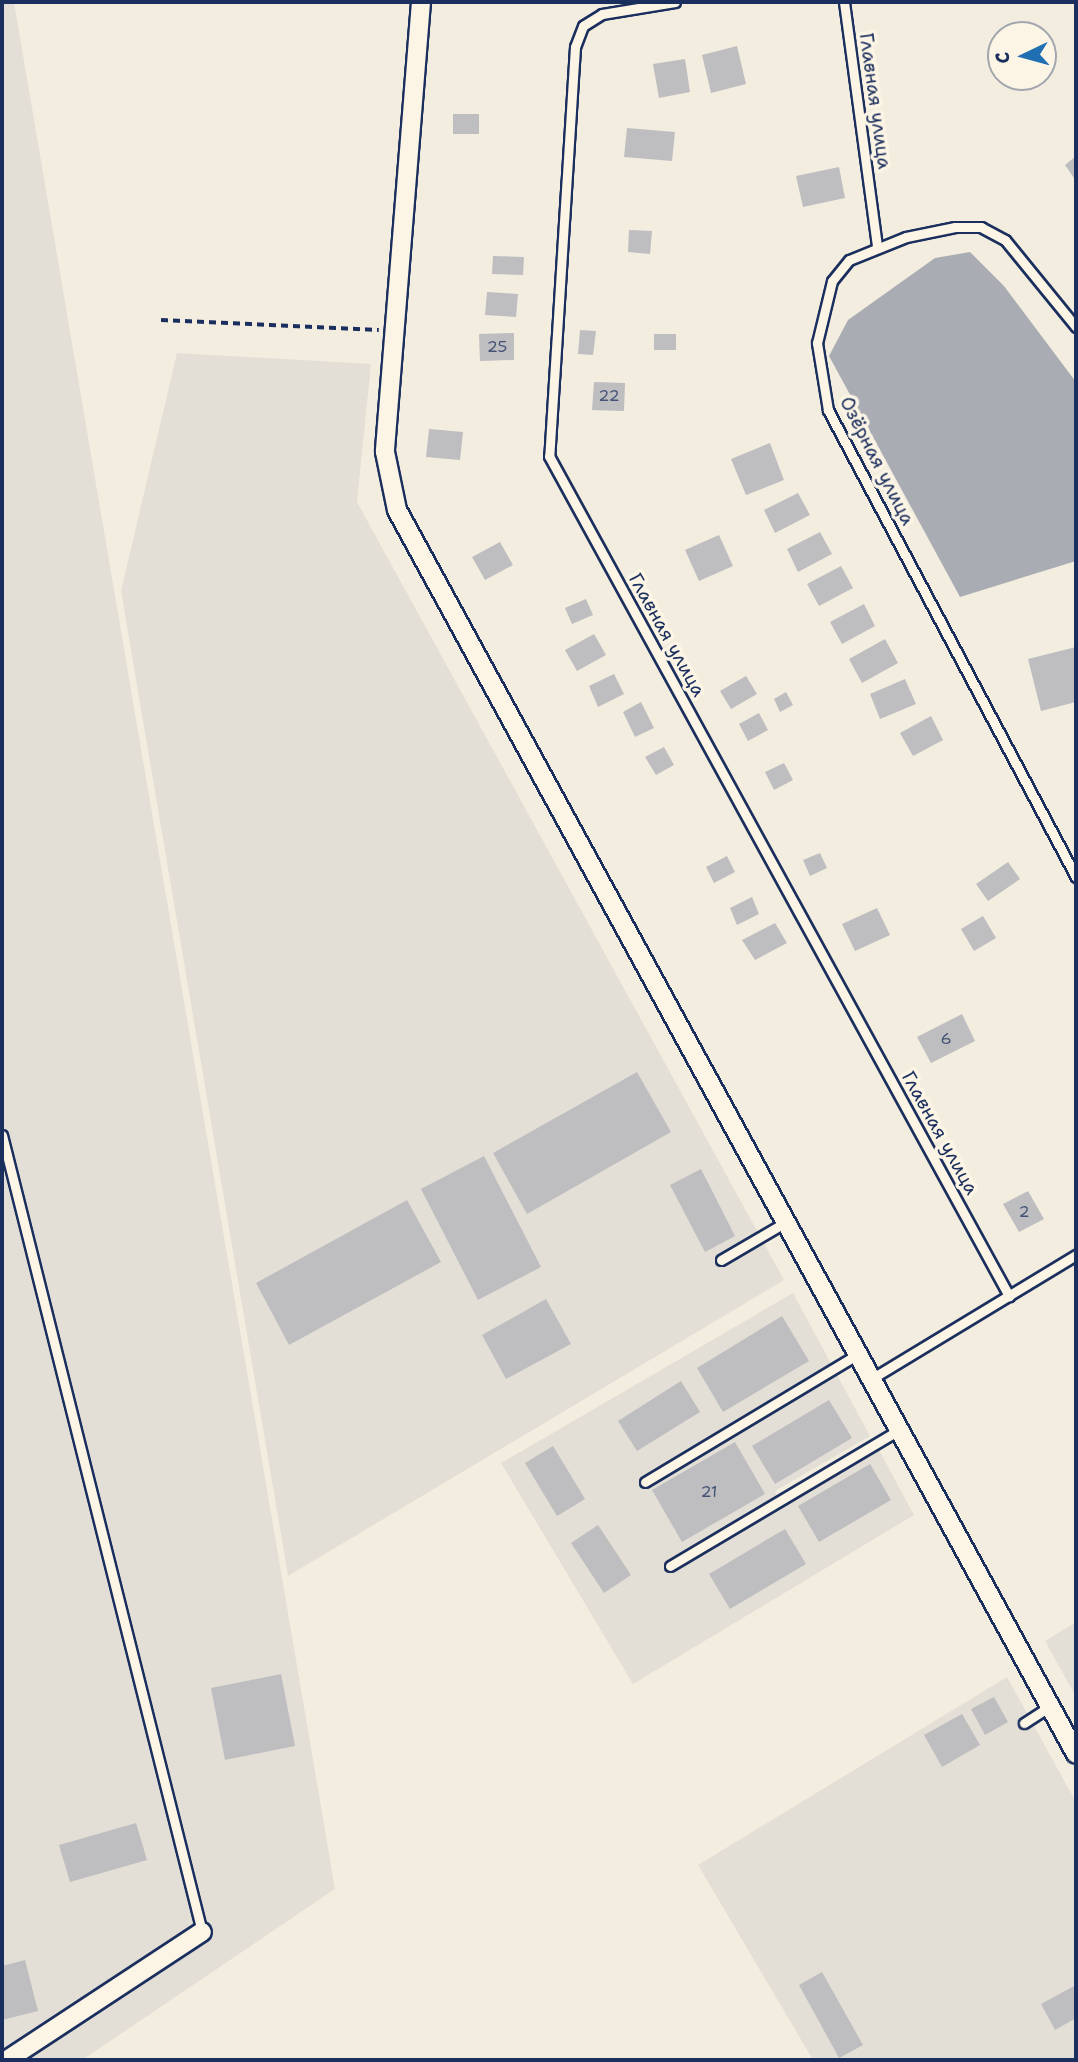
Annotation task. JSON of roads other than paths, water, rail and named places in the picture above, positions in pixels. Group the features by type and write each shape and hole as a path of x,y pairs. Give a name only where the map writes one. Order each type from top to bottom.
{"street":[{"path":"421,2 385,452 388,480 412,545 1076,1754"},
{"path":"7,2060 202,1932"}],"lane":[{"name":"Главная улица","path":"675,2 602,14 583,26 575,47 549,456 1009,1296"},
{"name":"Главная улица","path":"844,2 877,247"},
{"name":"Озёрная улица","path":"1076,327 1005,240 981,227 955,227 877,247 849,260 832,281 817,343 828,410 1076,877"},
{"path":"2,1135 202,1932"},
{"path":"721,1260 783,1223"},
{"path":"870,1380 1076,1255"},
{"path":"645,1482 856,1355"},
{"path":"670,1566 897,1431"},
{"path":"1024,1723 1050,1706"}]}
